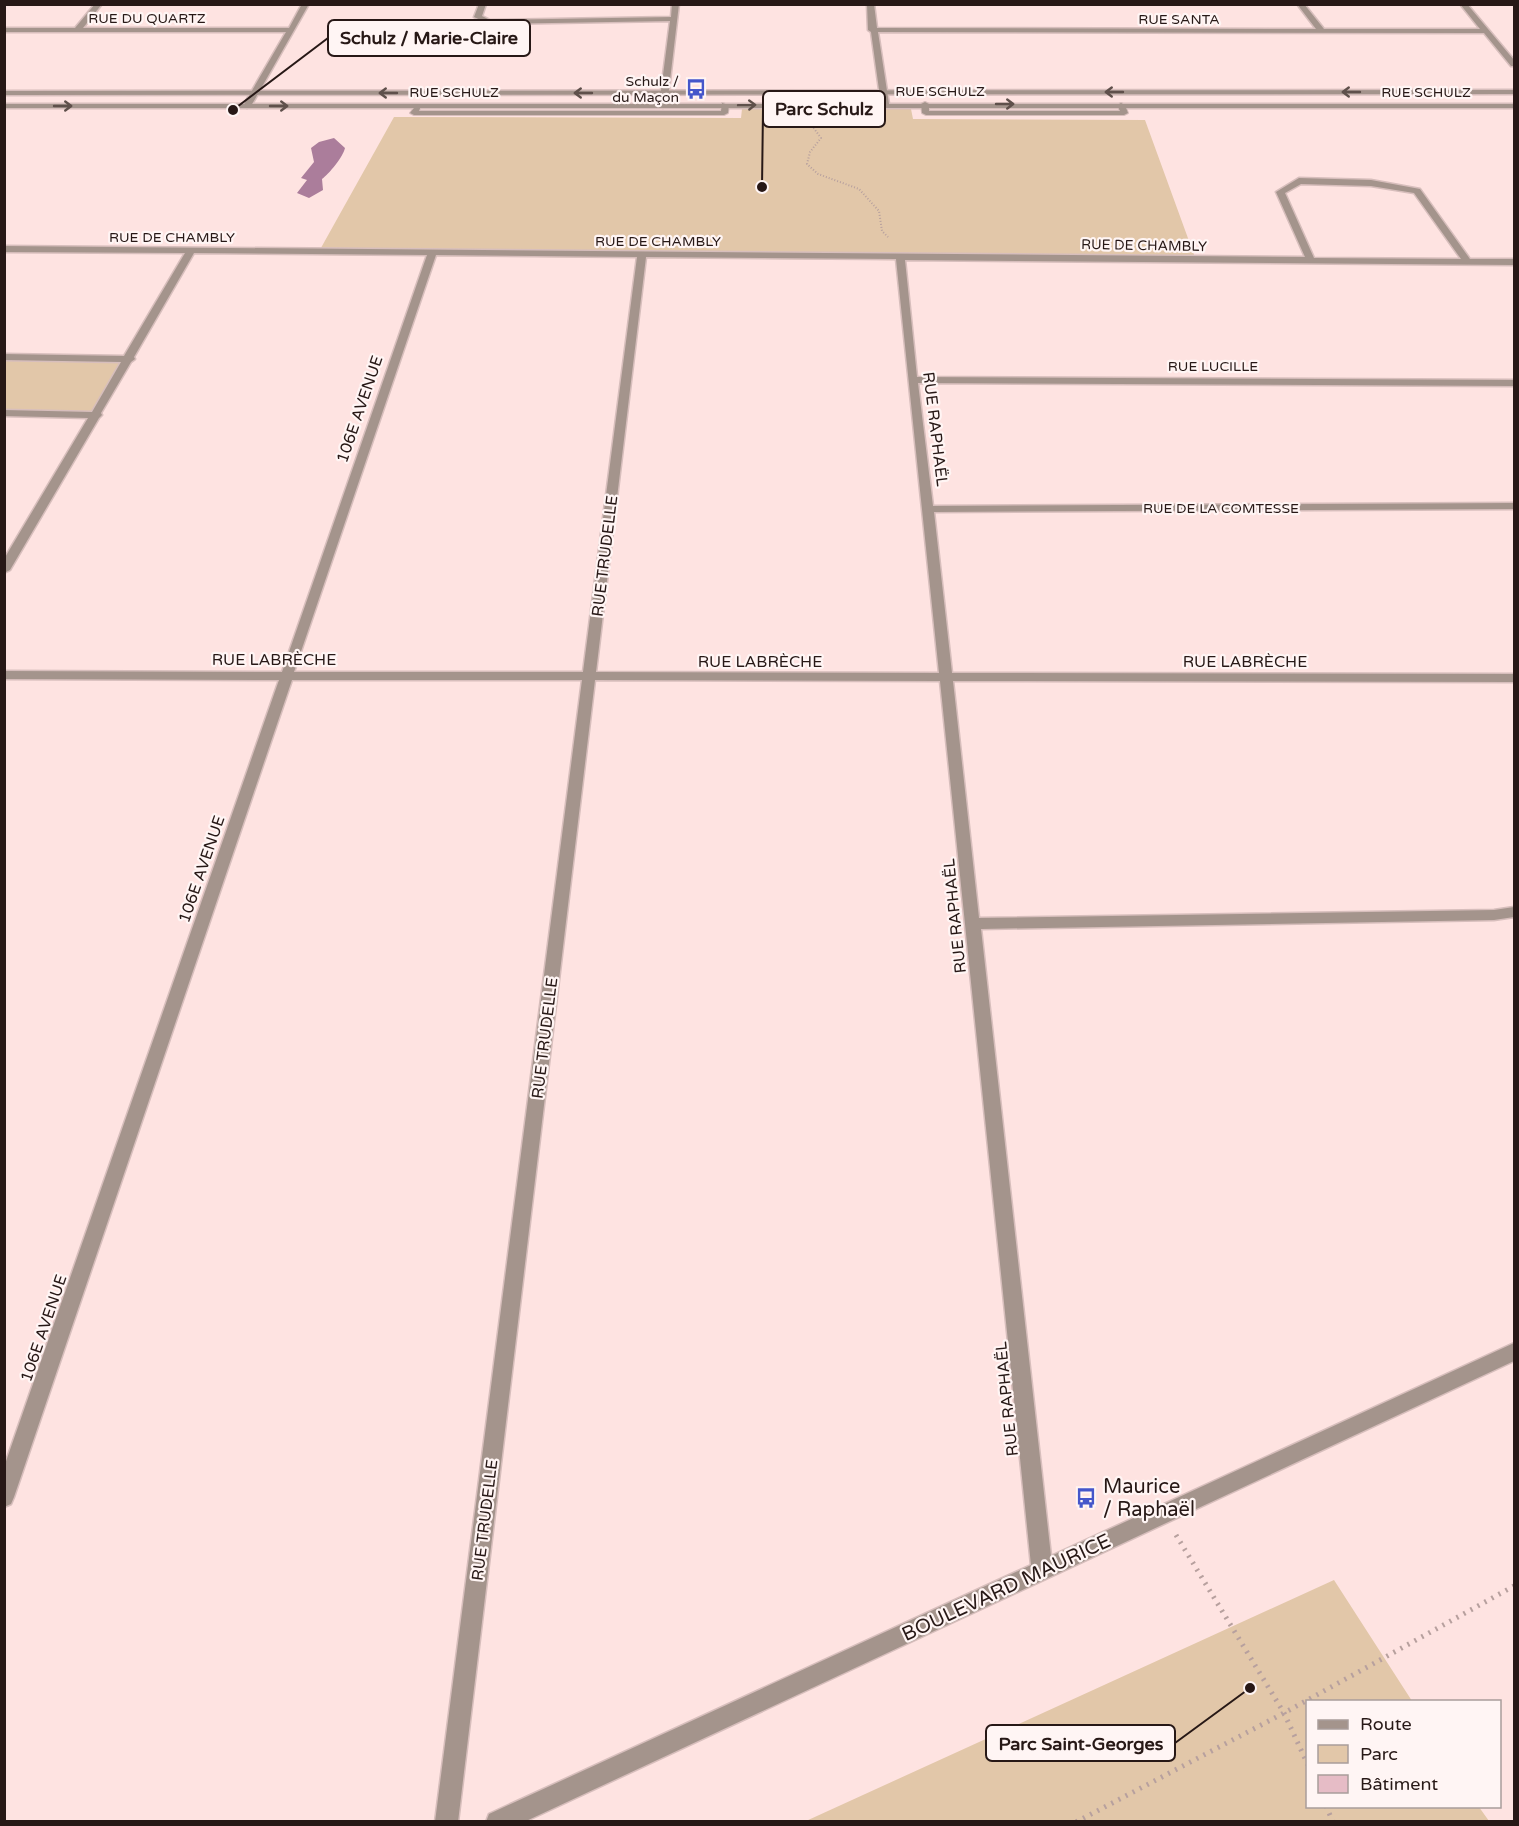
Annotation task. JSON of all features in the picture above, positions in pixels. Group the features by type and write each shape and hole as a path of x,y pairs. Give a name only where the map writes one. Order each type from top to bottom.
{"street":[{"path":"77,30 99,4"},
{"path":"247,106 306,4"},
{"path":"483,4 478,17 489,22 674,19"},
{"path":"663,106 676,4"},
{"path":"870,4 872,30 885,104"},
{"path":"1300,4 1322,31"},
{"path":"1463,4 1515,64"},
{"name":"RUE DU QUARTZ","path":"4,30 290,30"},
{"name":"RUE SANTA","path":"872,30 1486,31"},
{"path":"1140,92 1146,105"},
{"name":"RUE SCHULZ","path":"4,93 1515,93"},
{"path":"479,106 484,93"},
{"name":"RUE SCHULZ","path":"4,106 925,104 1515,106"},
{"path":"1311,260 1280,192 1299,181 1371,183 1417,190 1468,262"},
{"name":"RUE DE CHAMBLY","path":"4,249 1515,262"},
{"path":"4,570 130,359 191,251"},
{"name":"106E AVENUE","path":"4,1497 432,253"},
{"name":"RUE TRUDELLE","path":"446,1821 642,255"},
{"name":"RUE RAPHAËL","path":"900,257 1042,1571"},
{"path":"4,357 130,359"},
{"name":"RUE LUCILLE","path":"912,380 1515,383"},
{"path":"4,413 97,414"},
{"name":"RUE DE LA COMTESSE","path":"928,509 1515,506"},
{"name":"RUE LABRÈCHE","path":"4,675 1515,678"},
{"path":"973,924 1494,915 1515,912"},
{"name":"BOULEVARD MAURICE","path":"497,1821 1515,1352"}],"lane":[{"path":"417,106 414,113 724,113 724,105"}],"path":[{"path":"805,104 808,120 822,138 810,152 807,164 818,174 859,189 867,201 879,211 882,231 890,239 914,246 918,257"},
{"path":"1163,1514 1284,1713 1306,1762"},
{"path":"1308,1700 1515,1586"},
{"path":"1076,1821 1306,1701"}],"green space":[{"path":"742,109 911,109 913,119 1145,120 1197,263 317,255 394,117 741,118"},
{"path":"5,357 130,359 97,415 5,413"},
{"path":"1334,1580 1411,1700 1306,1700 1306,1808 1480,1808 1489,1821 806,1821"}],"shaded area":[{"path":"334,138 345,148 342,156 322,179 323,190 309,198 297,193 307,180 301,178 314,162 311,148 319,142"}],"place":[{"name":"Schulz / du Maçon","path":"696,89"},
{"name":"Schulz / Marie-Claire","path":"233,110"},
{"name":"Parc Schulz","path":"762,187"},
{"name":"Maurice / Raphaël","path":"1086,1498"},
{"name":"Parc Saint-Georges","path":"1250,1688"}]}
